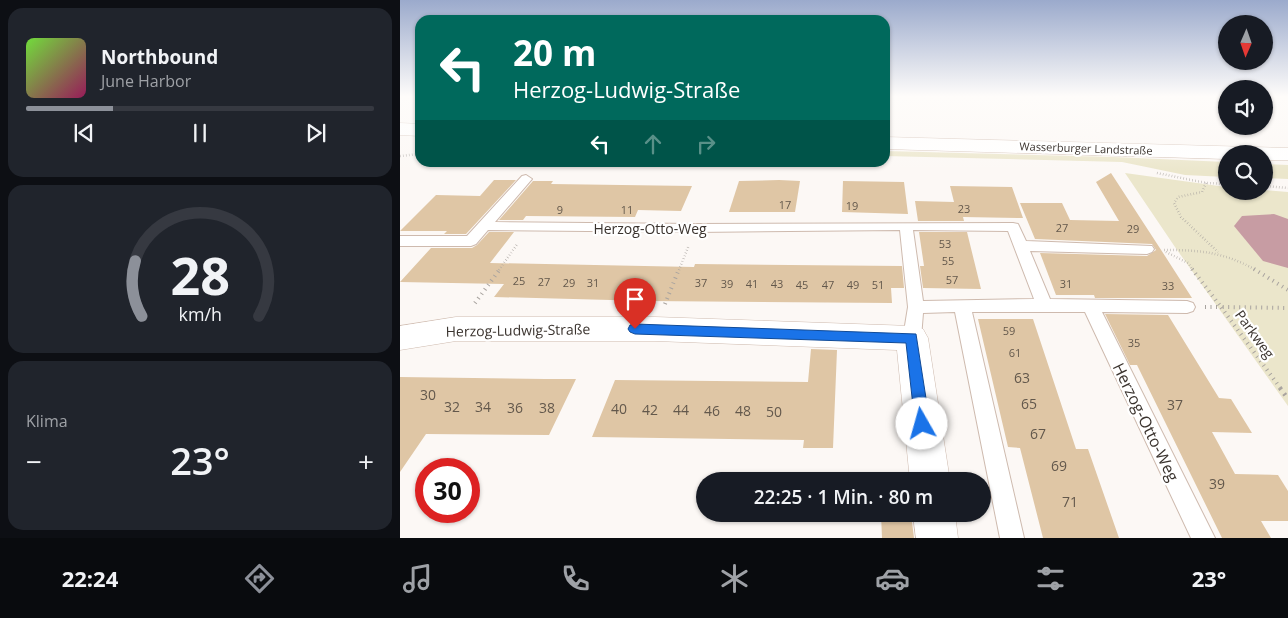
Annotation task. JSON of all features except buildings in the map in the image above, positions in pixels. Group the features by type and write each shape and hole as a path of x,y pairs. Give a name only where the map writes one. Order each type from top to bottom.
{"street":[{"path":"400,130 415,130"},
{"name":"Wasserburger Landstraße","path":"890,143 1288,154"},
{"path":"914,323 929,472"},
{"name":"Herzog-Ludwig-Straße","path":"400,338 456,329 655,329 914,323"},
{"path":"935,522 937,538"}],"lane":[{"path":"400,241 471,241 526,179"},
{"name":"Herzog-Otto-Weg","path":"484,226 695,228 1013,227 1044,305"},
{"path":"906,226 914,323 962,305 1188,307"},
{"path":"1021,246 1147,249"},
{"path":"962,305 1012,538"},
{"name":"Herzog-Otto-Weg","path":"1090,305 1203,538"}],"path":[{"path":"400,156 415,154"},
{"name":"Parkweg","path":"1206,183 1202,192 1178,197 1174,203 1182,217 1218,253"},
{"path":"1273,187 1288,188"},
{"path":"456,329 531,227"},
{"path":"655,329 695,228"},
{"name":"Parkweg","path":"1288,290 1235,260 1218,253 1202,250 1160,250 1188,263 1288,399"},
{"name":"Parkweg","path":"1221,307 1288,308"}],"shaded area":[{"path":"890,151 1218,162 1218,177 1185,175 1122,162 890,156"},
{"path":"1273,164 1288,165 1288,179 1273,178"},
{"path":"1125,173 1218,186 1218,200 1273,200 1273,191 1288,192 1288,406"},
{"path":"1274,214 1288,219 1288,268 1263,261 1234,226 1242,216"}],"route":[{"path":"635,329 912,338 922,424"}]}
